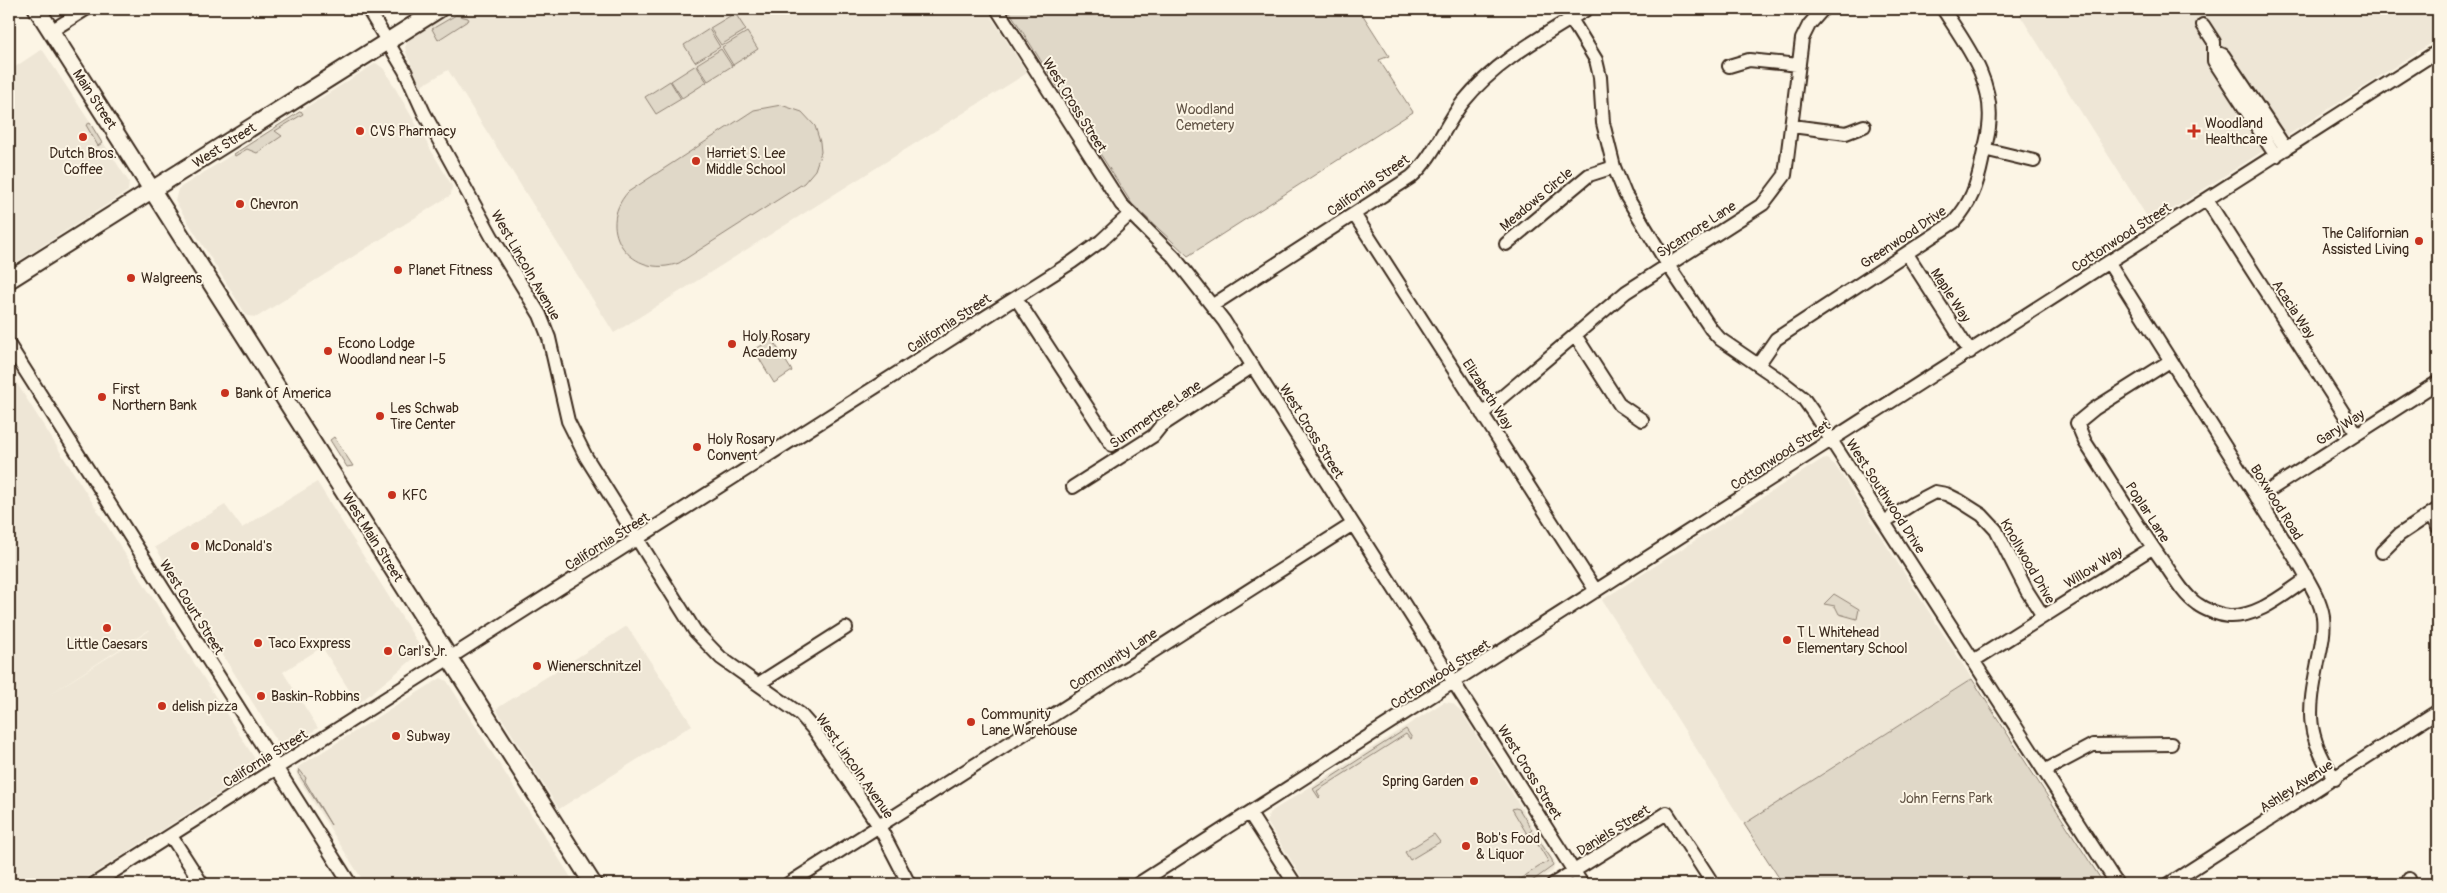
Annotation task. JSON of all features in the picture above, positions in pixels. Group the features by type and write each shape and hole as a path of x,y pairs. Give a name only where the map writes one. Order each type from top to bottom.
{"main road":[{"name":"Main Street","path":"37,9 153,190"},
{"name":"West Street","path":"9,280 439,9"},
{"name":"West Main Street","path":"153,190 593,884"}],"street":[{"path":"51,31 86,9"},
{"name":"West Lincoln Avenue","path":"368,9 405,71 432,129 492,237 540,315 549,338 562,402 571,427 586,457 695,631 722,658 800,714 815,731 879,826 909,884"},
{"name":"West Cross Street","path":"997,9 1120,204 1162,243 1213,305 1582,884"},
{"name":"California Street","path":"1213,305 1418,171 1455,113 1491,73 1568,13 1587,9"},
{"name":"Sycamore Lane","path":"1482,414 1614,301 1668,264 1763,204 1785,175 1802,39 1809,25 1824,9"},
{"name":"Greenwood Drive","path":"1758,365 1776,339 1940,234 1965,210 1975,190 1989,126 1987,90 1981,71 1943,9"},
{"name":"West Southwood Drive","path":"1568,13 1596,60 1600,77 1603,123 1614,166 1625,194 1668,264 1711,329 1726,343 1802,398 1832,440 2116,884"},
{"path":"2203,26 2214,42 2214,61 2281,153"},
{"name":"Cottonwood Street","path":"1138,884 2438,51"},
{"path":"1729,66 1749,60 1799,65"},
{"path":"1792,126 1846,133 1864,126"},
{"path":"1984,149 2034,162"},
{"name":"Meadows Circle","path":"1506,244 1589,175 1614,166"},
{"name":"Acacia Way","path":"2207,200 2357,434"},
{"name":"California Street","path":"94,884 1016,298 1089,250 1130,214"},
{"name":"Elizabeth Way","path":"1354,214 1596,591"},
{"name":"Maple Way","path":"1907,254 1970,352"},
{"name":"Boxwood Road","path":"2109,263 2257,498 2320,603 2324,628 2311,697 2310,723 2319,751 2335,779"},
{"path":"1016,298 1112,445"},
{"path":"1575,335 1620,405 1642,420"},
{"name":"West Court Street","path":"9,345 350,884"},
{"name":"Poplar Lane","path":"2170,361 2094,409 2077,423 2085,442 2152,548 2186,594 2198,605 2229,616 2260,609 2307,579"},
{"name":"Summertree Lane","path":"1073,487 1153,436 1160,426 1253,366"},
{"name":"Gary Way","path":"2257,498 2438,382"},
{"name":"Knollwood Drive","path":"1884,522 1935,492 1946,494 1960,501 1982,515 1996,530 2027,591 2043,616"},
{"path":"2382,552 2399,535 2434,512 2438,527"},
{"name":"Community Lane","path":"788,884 1353,524"},
{"name":"Willow Way","path":"1973,661 2152,548"},
{"path":"758,684 846,628"},
{"name":"Ashley Avenue","path":"2169,884 2438,711"},
{"path":"2044,771 2093,745 2171,744"},
{"name":"Daniels Street","path":"1552,884 1667,813 1713,884"},
{"path":"1250,814 1295,884"},
{"path":"171,836 202,884"}],"shaded area":[{"name":"Harriet S. Lee Middle School","path":"458,9 986,9 1027,73 614,333 448,70 421,86 405,47 409,40"},
{"name":"Woodland Healthcare","path":"2016,9 2438,9 2438,39 2151,223"},
{"path":"42,49 129,182 128,191 9,267 9,71"},
{"path":"376,63 384,69 452,186 451,195 257,317 247,316 175,201 178,189"},
{"path":"9,371 255,759 255,769 77,884 9,884","holes":["150,630 134,641 47,696"]},
{"name":"T L Whitehead Elementary School","path":"1827,459 1835,465 1972,679 1744,824 1602,600 1821,460"},
{"path":"317,482 423,651 358,704 322,647 283,672 318,728 283,751 155,547 225,505 242,528"},
{"path":"627,626 692,725 559,809 496,709"},
{"path":"441,678 447,681 575,884 365,884 298,778 296,771 298,767"},
{"path":"1444,702 1452,703 1461,711 1555,862 1553,871 1533,884 1306,884 1267,822 1269,813"}],"green space":[{"name":"Woodland Cemetery","path":"1008,9 1359,9 1389,56 1379,60 1413,112 1188,256 1132,204"},
{"path":"735,13 746,30 721,45 710,28"},
{"path":"456,15 468,18 469,20 438,40 432,29"},
{"path":"709,29 720,47 695,62 684,45"},
{"path":"747,32 758,49 733,65 722,47"},
{"path":"721,49 732,66 708,81 697,64"},
{"path":"696,65 707,82 682,98 671,81"},
{"path":"670,81 681,99 656,114 645,97"},
{"path":"781,105 802,112 815,126 820,142 821,152 815,170 804,183 679,263 662,266 646,264 633,258 623,248 617,236 615,222 619,207 628,192 754,110"},
{"path":"301,111 303,114 275,131 282,136 257,153 247,149 235,156 234,154"},
{"path":"90,123 102,143 98,146 86,125"},
{"path":"772,339 792,371 774,383 754,350"},
{"path":"334,437 353,466 347,467 330,440"},
{"path":"1834,594 1859,609 1857,619 1839,614 1835,606 1824,604"},
{"name":"John Ferns Park","path":"1972,679 2104,884 1783,884 1744,824"},
{"path":"1406,729 1412,738 1410,739 1406,734 1317,791 1319,798 1313,789"},
{"path":"299,769 306,778 305,781 331,825 298,773"},
{"path":"1512,809 1519,809 1532,830 1527,834"},
{"path":"1534,833 1552,860 1553,866 1528,884 1512,884 1548,861 1532,835"},
{"path":"1434,834 1440,842 1410,860 1405,852"}],"place":[{"name":"CVS Pharmacy","path":"360,131"},
{"name":"Woodland Healthcare","path":"2194,131"},
{"name":"Dutch Bros. Coffee","path":"83,137"},
{"name":"Harriet S. Lee Middle School","path":"696,161"},
{"name":"Chevron","path":"240,204"},
{"name":"The Californian Assisted Living","path":"2419,241"},
{"name":"Planet Fitness","path":"398,270"},
{"name":"Walgreens","path":"131,278"},
{"name":"Holy Rosary Academy","path":"732,344"},
{"name":"Econo Lodge Woodland near I-5","path":"328,351"},
{"name":"Bank of America","path":"225,393"},
{"name":"First Northern Bank","path":"102,397"},
{"name":"Les Schwab Tire Center","path":"380,416"},
{"name":"Holy Rosary Convent","path":"697,447"},
{"name":"KFC","path":"392,495"},
{"name":"McDonald's","path":"195,546"},
{"name":"Little Caesars","path":"107,628"},
{"name":"T L Whitehead Elementary School","path":"1787,640"},
{"name":"Taco Exxpress","path":"258,643"},
{"name":"Carl's Jr.","path":"388,651"},
{"name":"Wienerschnitzel","path":"537,666"},
{"name":"Baskin-Robbins","path":"261,696"},
{"name":"delish pizza","path":"162,706"},
{"name":"Community Lane Warehouse","path":"971,722"},
{"name":"Subway","path":"396,736"},
{"name":"Spring Garden","path":"1474,781"},
{"name":"Bob's Food & Liquor","path":"1466,846"}]}
